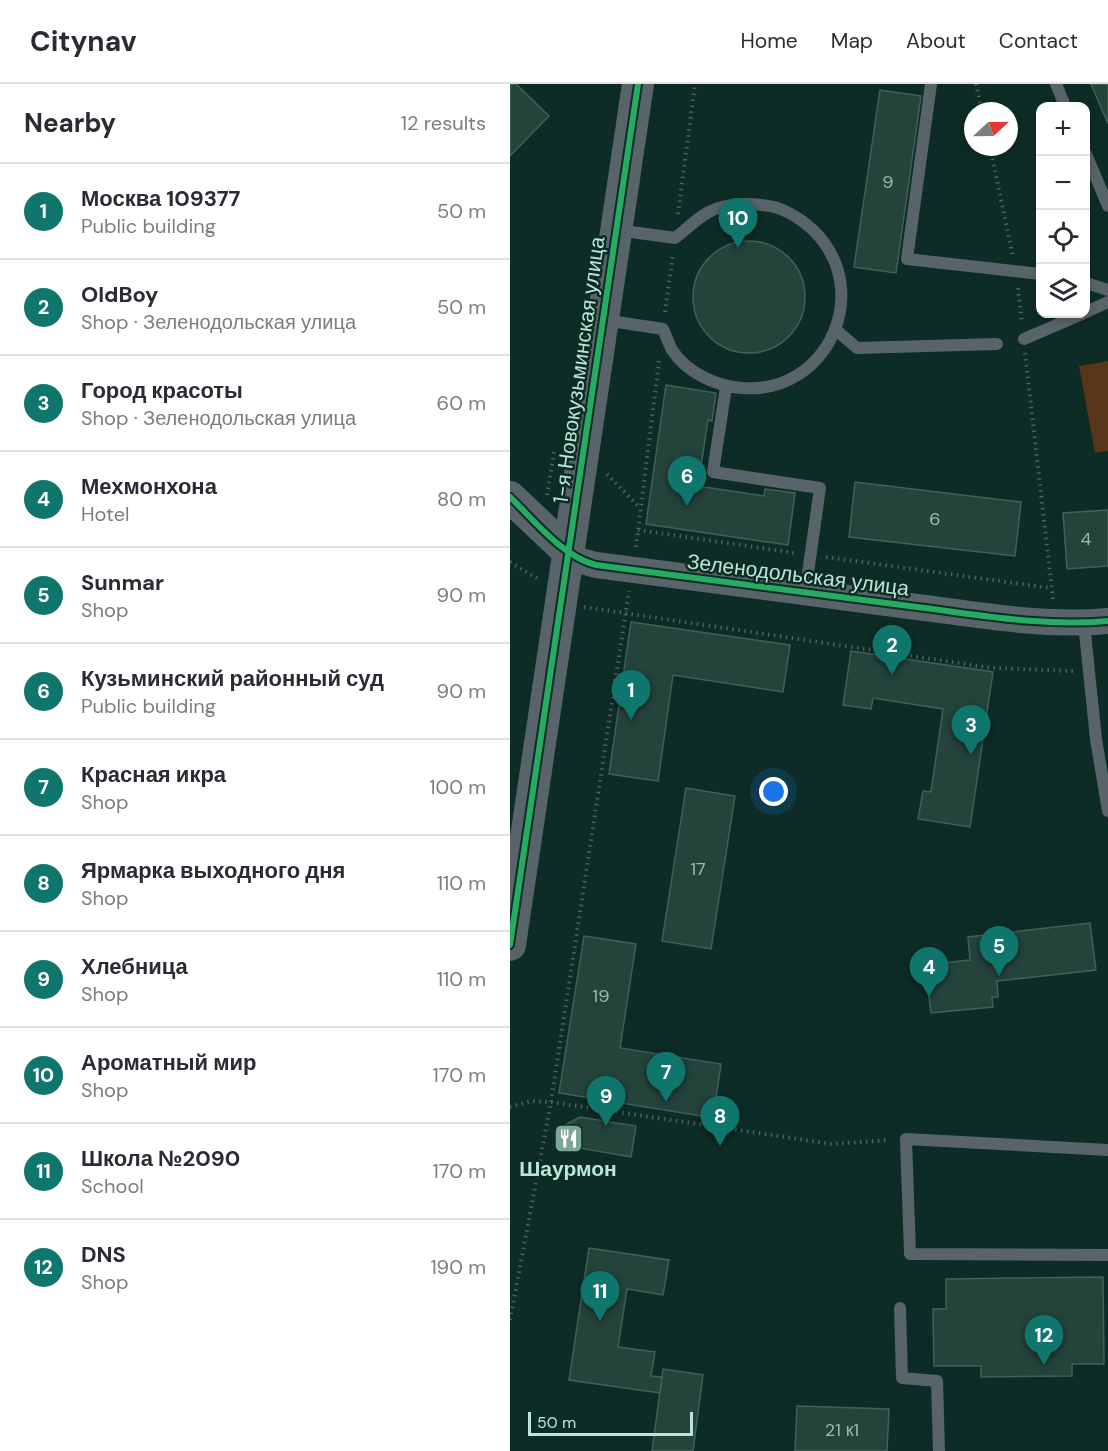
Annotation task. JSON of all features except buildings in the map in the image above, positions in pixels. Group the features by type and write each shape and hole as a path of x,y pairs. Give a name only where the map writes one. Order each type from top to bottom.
{"street":[{"name":"1-я Новокузьминская улица","path":"510,945 638,84"},
{"name":"Зеленодольская улица","path":"510,497 569,553 581,561 596,565 805,594 1034,621 1096,622"}],"lane":[{"path":"1056,84 1063,102"},
{"path":"927,86 907,259 1036,273"},
{"path":"1087,156 1108,206"},
{"path":"603,320 663,329 673,351 696,374 726,387 758,390 794,378 819,358 836,330 842,298 837,266 825,242 801,219 772,206 740,203 708,212 675,238 617,230"},
{"path":"1090,284 1108,290"},
{"path":"1090,310 1108,302"},
{"path":"1024,339 1072,318"},
{"path":"836,330 857,348 997,344"},
{"path":"726,387 713,472 820,488 805,594"},
{"path":"1096,622 1088,669 1102,738 1108,811"},
{"path":"1108,1150 906,1139 910,1254 1108,1255"},
{"path":"900,1308 902,1378 937,1381 939,1451"}],"path":[{"path":"976,84 980,102"},
{"path":"638,530 1051,588 1016,271 992,156"},
{"path":"607,473 640,508"},
{"path":"510,562 539,580"},
{"path":"510,1320 551,1102 630,587"},
{"path":"578,606 992,668 1071,671 1088,669"},
{"path":"510,1107 531,1101 551,1102 832,1144 906,1139"}],"shaded area":[{"path":"1108,361 1108,451 1095,453 1079,366"}],"cycle path":[{"path":"510,945 638,84"},
{"path":"510,497 561,546 584,561 596,565 1012,619 1060,622 1108,621"}],"place":[{"name":"Ароматный мир","path":"738,248"},
{"name":"Кузьминский районный суд","path":"687,506"},
{"name":"OldBoy","path":"892,675"},
{"name":"Москва 109377","path":"631,720"},
{"name":"Город красоты","path":"971,755"},
{"name":"Sunmar","path":"999,976"},
{"name":"Мехмонхона","path":"929,997"},
{"name":"Красная икра","path":"666,1102"},
{"name":"Хлебница","path":"606,1126"},
{"name":"Шаурмон","path":"568,1138"},
{"name":"Ярмарка выходного дня","path":"720,1146"},
{"name":"Школа №2090","path":"600,1321"},
{"name":"DNS","path":"1044,1365"}]}
